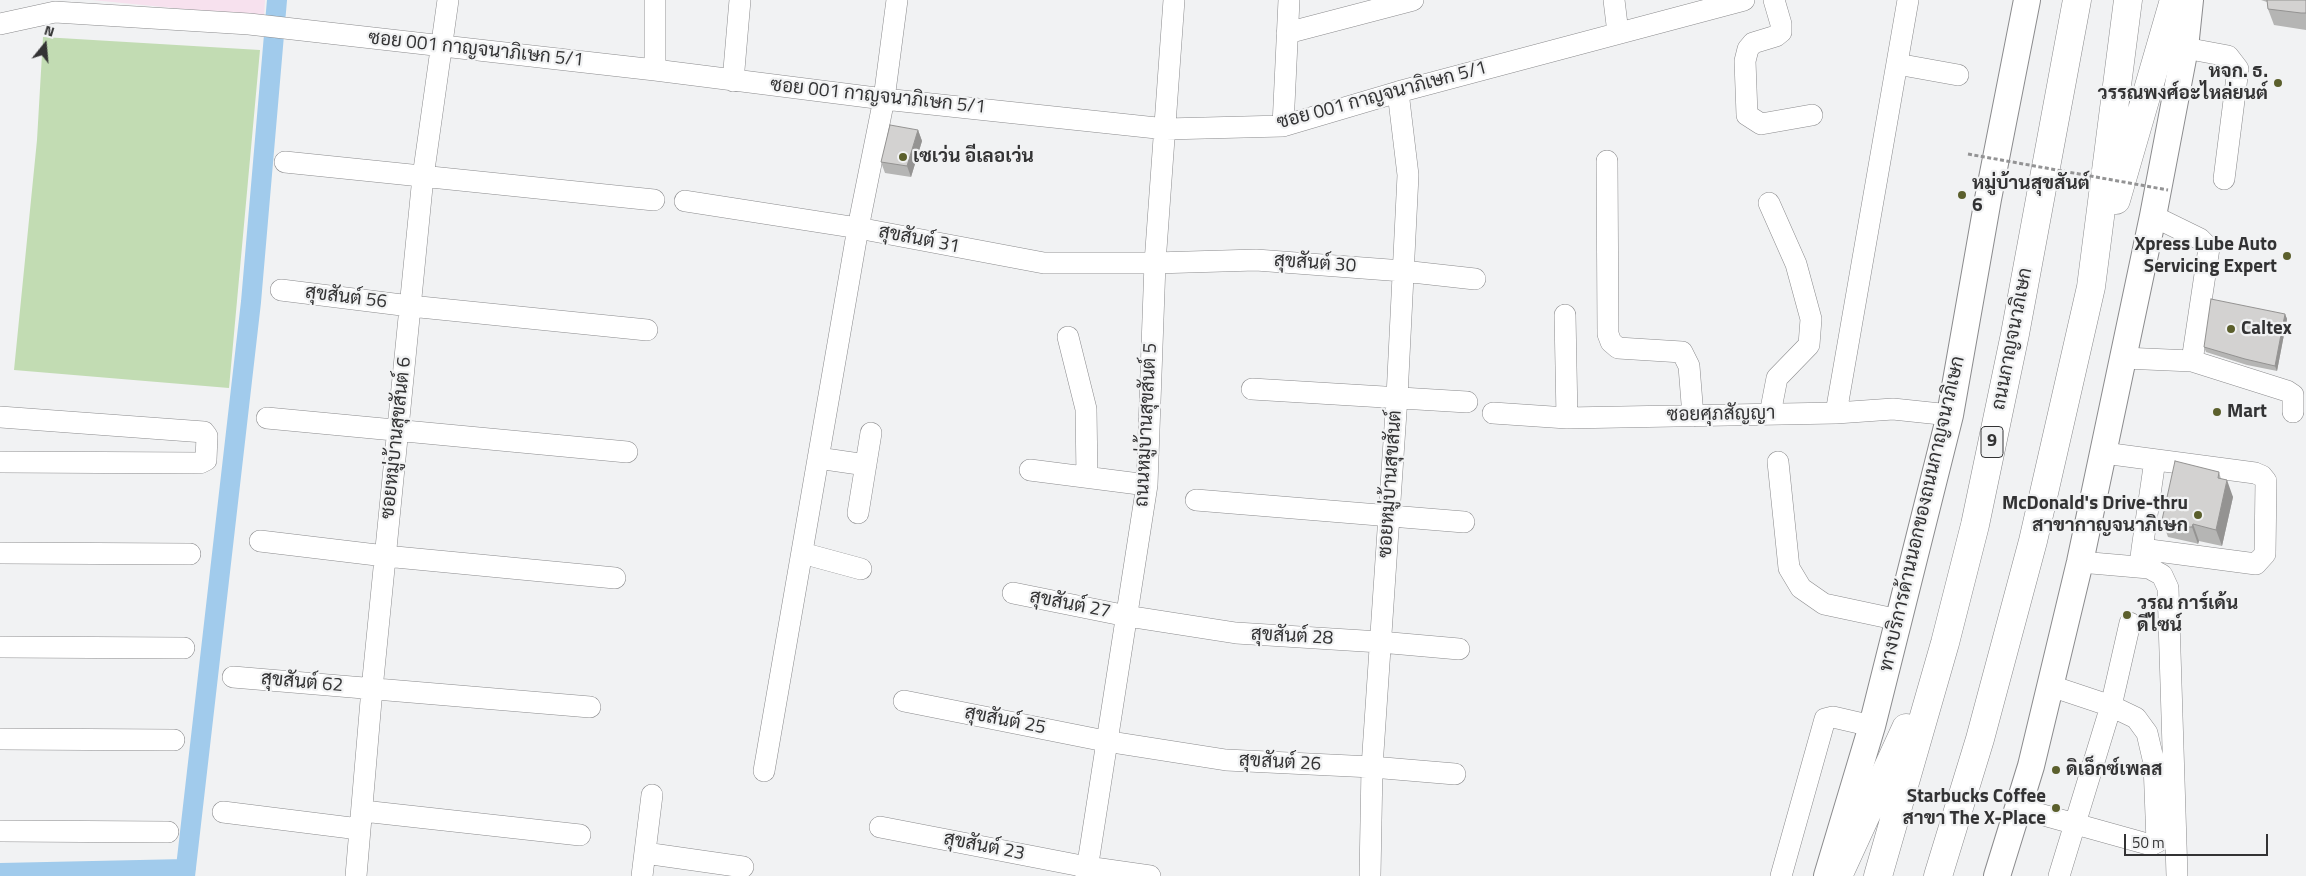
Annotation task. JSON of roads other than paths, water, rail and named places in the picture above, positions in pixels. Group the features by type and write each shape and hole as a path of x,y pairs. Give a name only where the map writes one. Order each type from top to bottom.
{"highway":[{"name":"ถนนกาญจนาภิเษก","path":"1878,876 1945,643 1975,525 2013,344 2077,0"},
{"path":"2091,287 2128,0"},
{"path":"1938,876 1980,739 2033,541 2091,287 2174,0"},
{"path":"1838,876 1945,643"}],"main road":[{"name":"ทางบริการด้านนอกของถนนกาญจนาภิเษก","path":"1826,876 1872,726 1950,414 1988,199 2027,0"},
{"path":"1997,876 2018,808 2051,686 2080,562 2124,358 2186,48 2190,0"}],"street":[{"name":"ซอยหมู่บ้านสุขสันต์ 6","path":"356,876 372,689 423,177 448,0"},
{"path":"654,0 655,70"},
{"path":"733,81 740,0"},
{"path":"764,771 858,228 884,99 897,0"},
{"name":"ถนนหมู่บ้านสุขสันต์ 5","path":"1087,871 1105,740 1127,616 1147,485 1154,263 1166,129 1174,0"},
{"path":"1283,126 1289,0"},
{"path":"1287,33 1413,0"},
{"path":"1614,0 1618,33"},
{"name":"ซอย 001 กาญจนาภิเษก 5/1","path":"0,24 55,12 250,24 655,70 884,99 1166,129 1283,126 1398,92 1744,0"},
{"path":"1774,0 1781,24 1781,32 1776,36 1753,43 1748,49 1746,61 1747,115 1760,124 1812,115"},
{"path":"1836,413 1908,0"},
{"path":"2186,48 2228,56 2238,69 2224,179"},
{"path":"1897,64 1958,74"},
{"name":"ซอยหมู่บ้านสุขสันต์","path":"1370,876 1372,767 1397,397 1408,175 1398,92"},
{"path":"1607,161 1608,334 1611,342 1618,348 1682,352 1689,366 1693,416"},
{"path":"284,162 654,200"},
{"name":"สุขสันต์ 31","path":"685,200 858,228 1044,263 1154,263"},
{"path":"1769,203 1796,264 1811,319 1809,345 1778,378 1770,414"},
{"path":"2153,216 2200,239 2209,248 2192,361"},
{"name":"สุขสันต์ 30","path":"1154,263 1256,260 1404,271 1475,279"},
{"name":"สุขสันต์ 56","path":"282,290 410,306 647,330"},
{"path":"1565,315 1567,418"},
{"path":"1068,337 1086,409 1087,477"},
{"path":"2124,358 2192,361 2287,390 2293,395 2293,412"},
{"path":"1252,389 1467,402"},
{"name":"ซอยศุภสัญญา","path":"1492,414 1567,418 1836,413 1893,409 1950,414"},
{"path":"0,417 204,432 207,436 206,460 200,463 0,462"},
{"path":"267,418 627,452"},
{"path":"858,513 871,433"},
{"path":"2080,562 2141,558 2256,564 2265,554 2266,481 2262,476 2255,472 2104,453"},
{"path":"818,458 866,465"},
{"path":"2155,460 2141,558 2149,568 2162,575 2168,588 2177,876"},
{"path":"1778,462 1789,568 1800,588 1824,604 1899,620"},
{"path":"1030,470 1147,485"},
{"path":"1196,500 1464,522"},
{"path":"260,541 385,556 615,578"},
{"path":"0,553 190,554"},
{"path":"802,553 861,568"},
{"name":"สุขสันต์ 27","path":"1013,593 1127,616"},
{"name":"สุขสันต์ 28","path":"1127,616 1236,633 1380,642 1459,650"},
{"path":"2059,876 2112,706 2130,623"},
{"path":"0,647 184,648"},
{"name":"สุขสันต์ 62","path":"233,677 590,707"},
{"path":"2018,808 2151,844 2158,842 2154,763 2147,733 2136,718 2112,706 2051,686"},
{"name":"สุขสันต์ 25","path":"904,701 1105,740"},
{"path":"1781,876 1826,719 1833,717 1872,726"},
{"path":"0,739 174,740"},
{"name":"สุขสันต์ 26","path":"1105,740 1226,760 1372,767 1455,774"},
{"path":"642,876 652,795"},
{"path":"223,812 580,835"},
{"name":"สุขสันต์ 23","path":"880,827 1087,871 1150,876"},
{"path":"0,831 168,832"},
{"path":"645,853 743,867"}],"waterway":[{"path":"185,876 251,302 277,0"},
{"path":"0,873 186,869"}],"place":[{"name":"หจก. ธ. วรรณพงศ์อะไหล่ยนต์","path":"2278,83"},
{"name":"เซเว่น อีเลอเว่น","path":"903,157"},
{"name":"หมู่บ้านสุขสันต์ 6","path":"1962,195"},
{"name":"Xpress Lube Auto Servicing Expert","path":"2287,256"},
{"name":"Caltex","path":"2231,329"},
{"name":"Mart","path":"2217,412"},
{"name":"McDonald's Drive-thru สาขากาญจนาภิเษก","path":"2198,515"},
{"name":"วรุณ การ์เด้น ดีไซน์","path":"2127,615"},
{"name":"ดิเอ็กซ์เพลส","path":"2056,770"},
{"name":"Starbucks Coffee สาขา The X-Place","path":"2056,808"}]}
